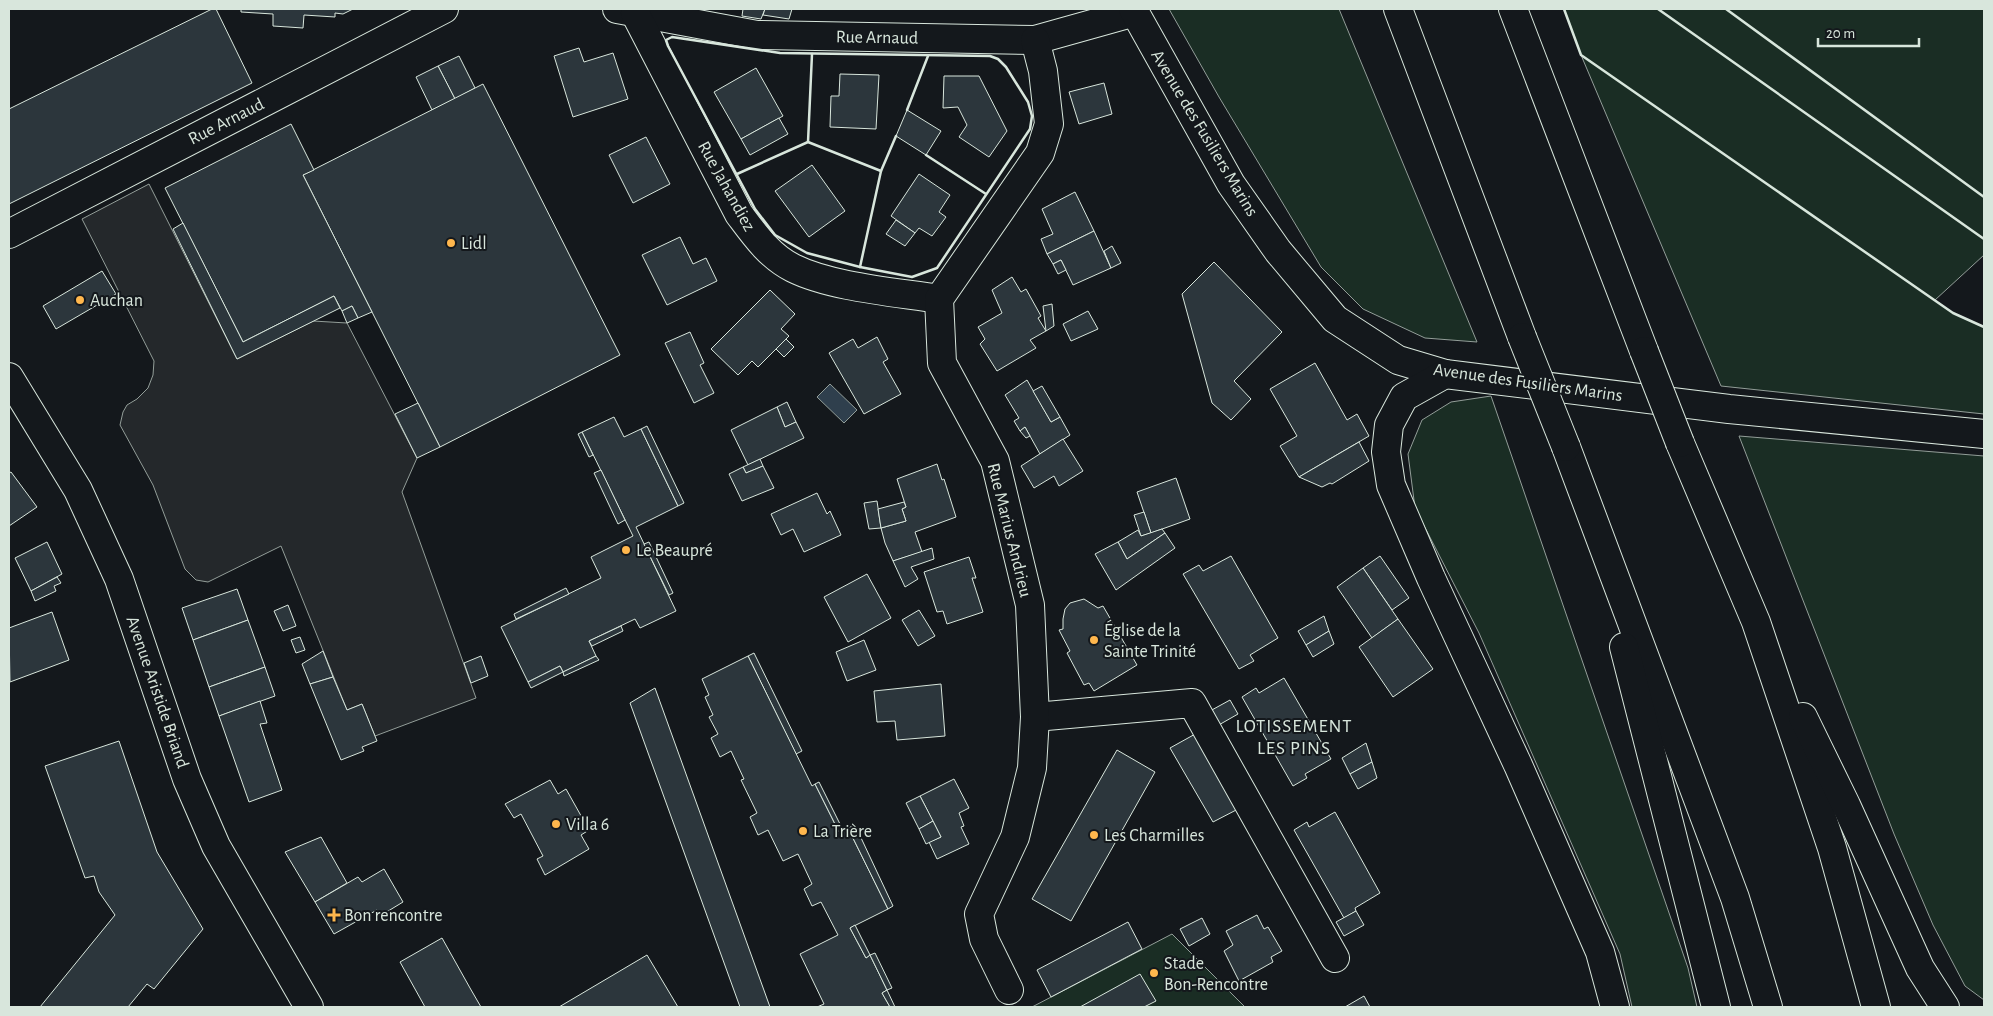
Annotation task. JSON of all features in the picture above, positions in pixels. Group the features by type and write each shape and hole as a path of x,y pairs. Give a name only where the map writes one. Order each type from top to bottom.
{"main road":[{"name":"Rue Arnaud","path":"9,234 444,9"},
{"path":"1398,9 1566,448 1734,898 1768,1007"},
{"path":"1513,9 1680,443 1756,622 1846,805 1920,968 1945,1007"},
{"name":"Rue Arnaud","path":"626,11 757,35 1035,40 1134,10"},
{"name":"Avenue des Fusiliers Marins","path":"1134,10 1231,184 1278,251 1335,319 1398,360 1445,374 1729,409 1984,434"},
{"name":"Rue Jahandiez","path":"626,11 739,214 760,243 792,268 835,282 939,299"},
{"path":"939,299 1040,153 1050,124 1043,71 1035,40"},
{"name":"Rue Marius Andrieu","path":"939,299 942,363 995,461 1030,606 1035,717 1032,768 1015,837 979,914 984,939 1009,990"},
{"path":"1445,374 1404,397 1389,425 1386,452 1391,485 1600,952 1614,1007"},
{"name":"Avenue Aristide Briand","path":"9,377 78,490 108,553 119,579 187,779 216,846 310,1007"},
{"path":"1590,515 1716,1007"},
{"path":"1756,622 1832,848 1876,1007"},
{"path":"1035,717 1192,703 1335,958"}],"green space":[{"path":"1169,9 1339,9 1477,342 1425,338 1363,309 1321,267 1219,97"},
{"path":"1564,9 1984,9 1984,255 1935,300 1953,313 1984,327 1984,414 1721,386 1581,55"},
{"path":"1491,396 1688,968 1697,1007 1632,1007 1620,954 1479,633 1415,508 1408,454 1422,420 1451,402"},
{"path":"1739,436 1984,456 1984,1000 1965,986 1933,925 1894,834"},
{"name":"Stade Bon-Rencontre","path":"1172,934 1245,1007 1032,1007"}],"shaded area":[{"path":"149,184 237,359 313,321 347,323 417,458 402,492 476,698 375,736 362,704 347,710 281,546 208,582 196,580 185,569 153,485 120,425 127,405 137,399 148,388 153,375 154,361 82,219"}],"water":[{"path":"830,384 857,410 844,423 817,397"}],"building":[{"path":"212,9 216,9 252,83 9,204 9,109"},
{"path":"241,9 353,9 343,14 335,13 335,17 304,15 303,28 273,26 273,14 241,12"},
{"path":"743,9 765,9 761,19 742,16"},
{"path":"765,9 792,9 789,19 763,15"},
{"path":"579,48 584,62 613,53 628,99 573,117 554,56"},
{"path":"459,56 475,88 455,99 438,66"},
{"path":"438,66 455,99 432,110 416,77"},
{"path":"756,68 783,116 741,139 714,92"},
{"path":"840,74 879,75 876,129 830,127 831,96 839,96"},
{"path":"944,76 979,76 1007,131 989,157 959,137 967,125 958,107 943,108"},
{"path":"1104,83 1112,114 1079,124 1069,92"},
{"name":"Lidl","path":"483,84 620,355 440,447 303,175"},
{"path":"907,110 941,131 926,155 896,136"},
{"path":"779,118 788,134 750,155 741,139"},
{"path":"291,124 314,170 303,175 372,312 358,318 352,306 342,311 334,296 243,342 165,188"},
{"path":"646,137 670,184 633,203 609,155"},
{"path":"812,165 845,211 809,237 775,191"},
{"path":"919,174 950,195 939,212 946,217 932,236 919,228 915,233 891,216"},
{"path":"1075,192 1094,231 1047,254 1041,239 1053,234 1042,209"},
{"path":"896,220 915,233 905,246 886,234"},
{"path":"183,223 243,342 334,296 340,308 237,359 173,229"},
{"path":"1094,231 1111,268 1073,285 1061,260 1053,264 1047,254"},
{"path":"680,237 693,264 706,258 717,281 667,305 642,255"},
{"path":"1112,246 1121,263 1111,268 1104,251"},
{"path":"1061,260 1066,270 1058,274 1053,264"},
{"path":"1214,262 1282,332 1234,381 1251,399 1231,420 1212,403 1182,294"},
{"name":"Auchan","path":"102,271 116,294 56,329 43,306"},
{"path":"1012,277 1021,292 1026,289 1041,316 1038,318 1046,331 1030,340 1036,348 997,371 980,344 985,339 978,327 1002,313 992,290"},
{"path":"770,290 795,314 781,329 789,336 758,367 752,361 738,375 711,349"},
{"path":"1052,304 1054,326 1046,331 1043,306"},
{"path":"352,306 358,318 347,323 342,311"},
{"path":"1088,311 1098,329 1071,341 1063,324"},
{"path":"690,332 704,363 700,365 714,393 694,403 665,343"},
{"path":"877,337 888,359 883,362 901,394 864,414 829,353 853,339 858,348"},
{"path":"786,339 794,347 784,357 776,349"},
{"path":"1315,363 1347,420 1357,414 1369,436 1299,477 1280,446 1297,436 1270,389"},
{"path":"1027,380 1051,422 1060,417 1070,435 1040,454 1025,427 1020,431 1014,421 1019,418 1005,395"},
{"path":"1042,386 1060,417 1051,422 1033,391"},
{"path":"787,402 796,422 785,427 777,407"},
{"path":"418,403 440,447 417,458 395,414"},
{"path":"777,407 785,427 796,422 804,438 748,465 731,430"},
{"name":"Le Beaupré","path":"614,417 624,437 641,429 678,506 636,527 676,611 640,628 635,619 589,641 596,656 563,672 560,666 528,682 501,627 601,578 591,557 633,536 582,432"},
{"path":"647,426 684,503 678,506 641,429"},
{"path":"1025,427 1030,436 1026,438 1020,431"},
{"path":"582,432 593,455 589,457 578,434"},
{"path":"1063,439 1083,471 1059,486 1054,476 1034,488 1021,466"},
{"path":"1359,442 1369,461 1332,484 1330,483 1322,487 1299,477"},
{"path":"760,459 763,466 746,473 743,467"},
{"path":"937,464 942,480 944,479 956,517 915,532 922,552 893,561 881,528 906,521 902,509 906,507 897,479"},
{"path":"763,466 774,488 742,501 729,474 743,467 746,473"},
{"path":"601,470 625,520 618,524 594,473"},
{"path":"11,472 37,507 9,526 9,473"},
{"path":"1176,478 1190,519 1151,533 1137,492"},
{"path":"817,493 827,514 830,511 841,535 804,552 793,529 781,535 771,514"},
{"path":"877,501 881,528 869,529 864,503"},
{"path":"904,502 906,507 902,509 906,521 881,528 878,509"},
{"path":"1144,512 1151,533 1141,536 1134,515"},
{"path":"1162,529 1165,533 1127,559 1118,542 1138,530 1141,536"},
{"path":"1165,533 1175,548 1116,590 1095,554 1118,542 1127,559"},
{"path":"47,542 62,574 31,591 15,558"},
{"path":"649,542 673,593 669,595 644,544"},
{"path":"932,548 934,559 911,567 918,579 905,587 893,561"},
{"path":"1231,556 1278,638 1250,655 1254,661 1239,669 1183,574 1199,565 1203,571"},
{"path":"1380,556 1409,598 1392,610 1363,568"},
{"path":"969,557 976,578 972,578 983,612 947,624 943,611 937,612 924,572"},
{"path":"1363,568 1398,619 1372,638 1337,587"},
{"path":"867,574 891,618 848,642 824,597"},
{"path":"57,577 61,583 54,586 56,591 35,601 31,591"},
{"path":"566,588 569,594 516,619 514,614"},
{"path":"237,589 248,620 193,640 182,608"},
{"name":"Église de la Sainte Trinité","path":"1084,599 1098,608 1103,606 1137,665 1094,691 1089,683 1084,685 1067,653 1070,651 1059,630 1063,629 1065,609 1070,603"},
{"path":"288,605 296,626 283,631 274,611"},
{"path":"919,610 935,636 918,646 902,620"},
{"path":"52,612 69,660 10,682 9,628"},
{"path":"1324,616 1329,631 1306,645 1298,631"},
{"path":"1398,619 1433,669 1393,697 1359,647"},
{"path":"248,620 265,667 209,687 193,640"},
{"path":"621,626 623,631 592,646 589,641"},
{"path":"1329,631 1334,644 1313,657 1306,645"},
{"path":"300,637 305,650 296,653 291,640"},
{"path":"864,640 876,670 847,681 836,652"},
{"path":"323,651 333,677 310,684 302,664"},
{"path":"754,653 802,751 796,754 748,656"},
{"path":"481,656 488,676 471,683 464,663"},
{"path":"596,656 599,660 564,676 563,672"},
{"name":"La Trière","path":"748,656 812,786 815,784 839,832 848,828 888,909 850,928 866,958 870,955 887,990 882,993 890,1007 817,1007 824,1004 800,954 838,935 821,902 812,906 804,889 812,884 798,854 783,861 768,830 758,835 750,817 757,813 741,780 744,779 731,751 720,757 711,738 718,734 709,717 713,715 705,697 709,695 702,679"},
{"path":"560,666 563,672 531,688 528,682"},
{"path":"265,667 275,696 219,716 209,687"},
{"path":"333,677 347,710 362,704 377,741 362,747 364,751 341,760 310,684"},
{"path":"1284,678 1331,759 1305,774 1307,778 1293,786 1242,697 1256,688 1259,693"},
{"path":"941,684 945,736 897,740 895,721 877,722 874,691"},
{"path":"655,688 770,1007 740,1007 630,703"},
{"path":"1230,700 1238,714 1217,726 1210,711"},
{"path":"260,701 267,723 260,724 282,790 249,802 219,716"},
{"path":"1197,733 1240,808 1213,822 1170,748"},
{"path":"119,741 157,852 203,929 154,989 147,984 128,1007 40,1007 115,915 99,892 94,876 85,878 45,766"},
{"path":"1366,743 1372,762 1350,774 1342,758"},
{"name":"Les Charmilles","path":"1117,750 1155,772 1071,921 1032,899"},
{"path":"1372,762 1377,778 1358,789 1350,774"},
{"path":"954,779 969,808 959,813 964,826 961,827 969,844 937,859 929,842 941,837 920,796"},
{"name":"Villa 6","path":"550,780 558,794 566,789 589,830 581,835 589,849 545,875 537,859 543,856 521,814 514,818 505,804"},
{"path":"819,782 843,830 839,832 815,784"},
{"path":"920,796 933,821 919,829 906,803"},
{"path":"1335,812 1380,893 1355,908 1356,911 1344,918 1294,830 1307,822 1309,827"},
{"path":"933,821 941,837 926,844 919,829"},
{"path":"855,825 893,906 888,909 848,828"},
{"path":"321,837 347,883 315,902 285,852"},
{"path":"384,869 403,902 380,916 377,910 334,934 315,902 358,877 362,882"},
{"path":"1356,911 1364,925 1344,936 1336,922"},
{"path":"1257,915 1264,929 1268,927 1282,951 1271,957 1273,962 1239,981 1224,951 1233,945 1226,931"},
{"path":"1202,918 1210,934 1189,946 1180,929"},
{"path":"1128,922 1142,949 1051,997 1037,970"},
{"path":"855,925 870,955 866,958 850,928"},
{"path":"442,938 481,1007 425,1007 400,962"},
{"path":"875,953 892,988 887,990 870,955"},
{"path":"647,955 678,1007 559,1007"},
{"path":"1140,974 1156,1001 1144,1007 1080,1007"},
{"path":"887,990 895,1007 890,1007 882,993"},
{"path":"1364,996 1370,1007 1345,1007"}],"wall":[{"path":"1564,9 1581,55 1953,313 1984,327"},
{"path":"1658,9 1984,239"},
{"path":"1726,9 1984,197"},
{"path":"672,37 780,53 990,56 998,59 1006,67 1028,102 1032,116 1030,129 937,268 912,277 860,267 807,253 775,235 755,209 668,46 666,40 672,37"},
{"path":"808,142 812,54"},
{"path":"907,110 928,56"},
{"path":"860,267 881,171 896,136"},
{"path":"737,174 808,142 881,171"},
{"path":"926,155 986,194"}],"place":[{"name":"Lidl","path":"451,243"},
{"name":"Auchan","path":"80,300"},
{"name":"Le Beaupré","path":"626,550"},
{"name":"Église de la Sainte Trinité","path":"1094,640"},
{"name":"Villa 6","path":"556,824"},
{"name":"La Trière","path":"803,831"},
{"name":"Les Charmilles","path":"1094,835"},
{"name":"Bon rencontre","path":"334,915"},
{"name":"Stade Bon-Rencontre","path":"1154,973"}],"district":[{"name":"LOTISSEMENT LES PINS","path":"1294,736"}]}
